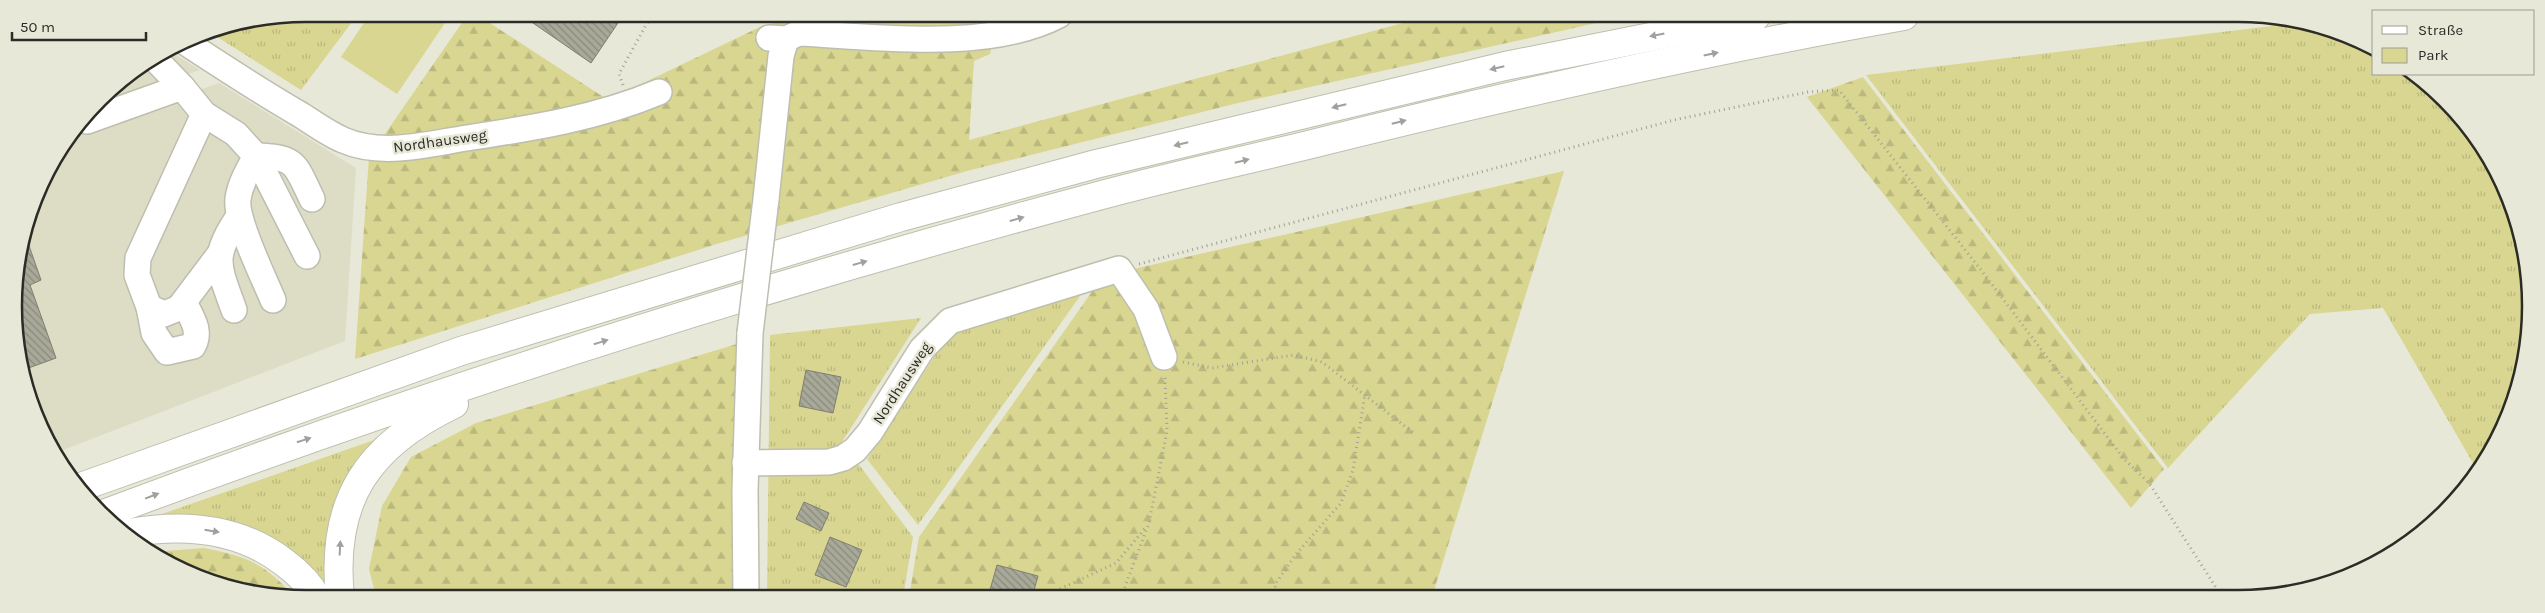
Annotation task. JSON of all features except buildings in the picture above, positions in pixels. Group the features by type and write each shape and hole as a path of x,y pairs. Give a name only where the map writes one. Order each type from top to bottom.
{"highway":[{"path":"86,485 461,351 902,217 1096,164 1505,66 1726,22"},
{"path":"110,511 273,450 554,356 813,276 1100,195 1486,101 1874,22"},
{"path":"340,590 341,526 353,492 372,463 396,438 428,416 554,356"},
{"path":"135,533 190,528 217,531 247,541 272,553 303,578 311,590"}],"street":[{"path":"746,590 745,463 750,333 781,56 777,38 799,33 923,39 981,36 1019,29 1038,22"},
{"name":"Nordhausweg","path":"192,47 344,140 368,147 397,148 538,127 588,117 630,104 659,92"},
{"path":"160,64 204,114 236,134 256,156 307,256"},
{"path":"93,119 182,87"},
{"path":"184,302 198,333 197,340 193,346 174,352 167,352 154,333 149,307 137,275 138,258 204,114"},
{"path":"256,156 280,157 295,164 312,198"},
{"path":"256,156 240,190 238,199 239,216 273,300"},
{"path":"234,310 219,268 219,254 224,238 239,216"},
{"path":"149,307 164,314 178,308 219,254"},
{"name":"Nordhausweg","path":"745,463 829,462 842,458 856,450 870,432 922,349 950,321 1119,269"},
{"path":"1119,269 1146,309 1164,357"}],"path":[{"path":"630,104 619,74 648,22"},
{"path":"1119,269 1562,152 1674,120 1808,92 1839,90 1981,270 2124,459 2149,483 2218,590"},
{"path":"1124,590 1149,523 1167,431 1164,357 1212,368 1294,355 1322,362 1415,434"},
{"path":"1274,590 1276,583 1296,554 1341,503 1353,470 1365,394"},
{"path":"1060,589 1116,563 1149,523"}],"shaded area":[{"path":"176,55 200,70 111,101 149,70"},
{"path":"219,83 356,168 345,341 62,450 44,415 32,380 23,325 23,288 32,233 44,198 61,164 83,131"}],"green space":[{"path":"306,22 352,22 301,90 218,37 269,25"},
{"path":"365,22 446,22 397,94 341,57"},
{"path":"462,22 488,22 608,100 762,26 779,22 998,22 990,54 974,61 969,140 1407,22 1601,22 1234,104 967,171 720,243 355,359 369,157"},
{"path":"2277,25 2312,32 2364,52 2372,56 2372,75 2403,75 2426,93 2452,119 2475,149 2501,198 2517,251 2522,288 2522,325 2517,362 2501,415 2475,464 2383,308 2310,314 2168,468 1866,75"},
{"path":"1863,77 2164,469 2131,508 1807,97"},
{"path":"1564,171 1434,590 910,590 919,537 1103,276"},
{"path":"1085,289 918,525 867,459 948,336"},
{"path":"921,318 842,442 913,537 904,590 767,590 770,335"},
{"path":"740,343 739,590 374,590 369,569 382,506 411,457 476,423"},
{"path":"380,438 333,590 325,590 302,565 142,521"},
{"path":"204,548 244,558 274,576 288,590 233,581 198,569 163,551"}]}
